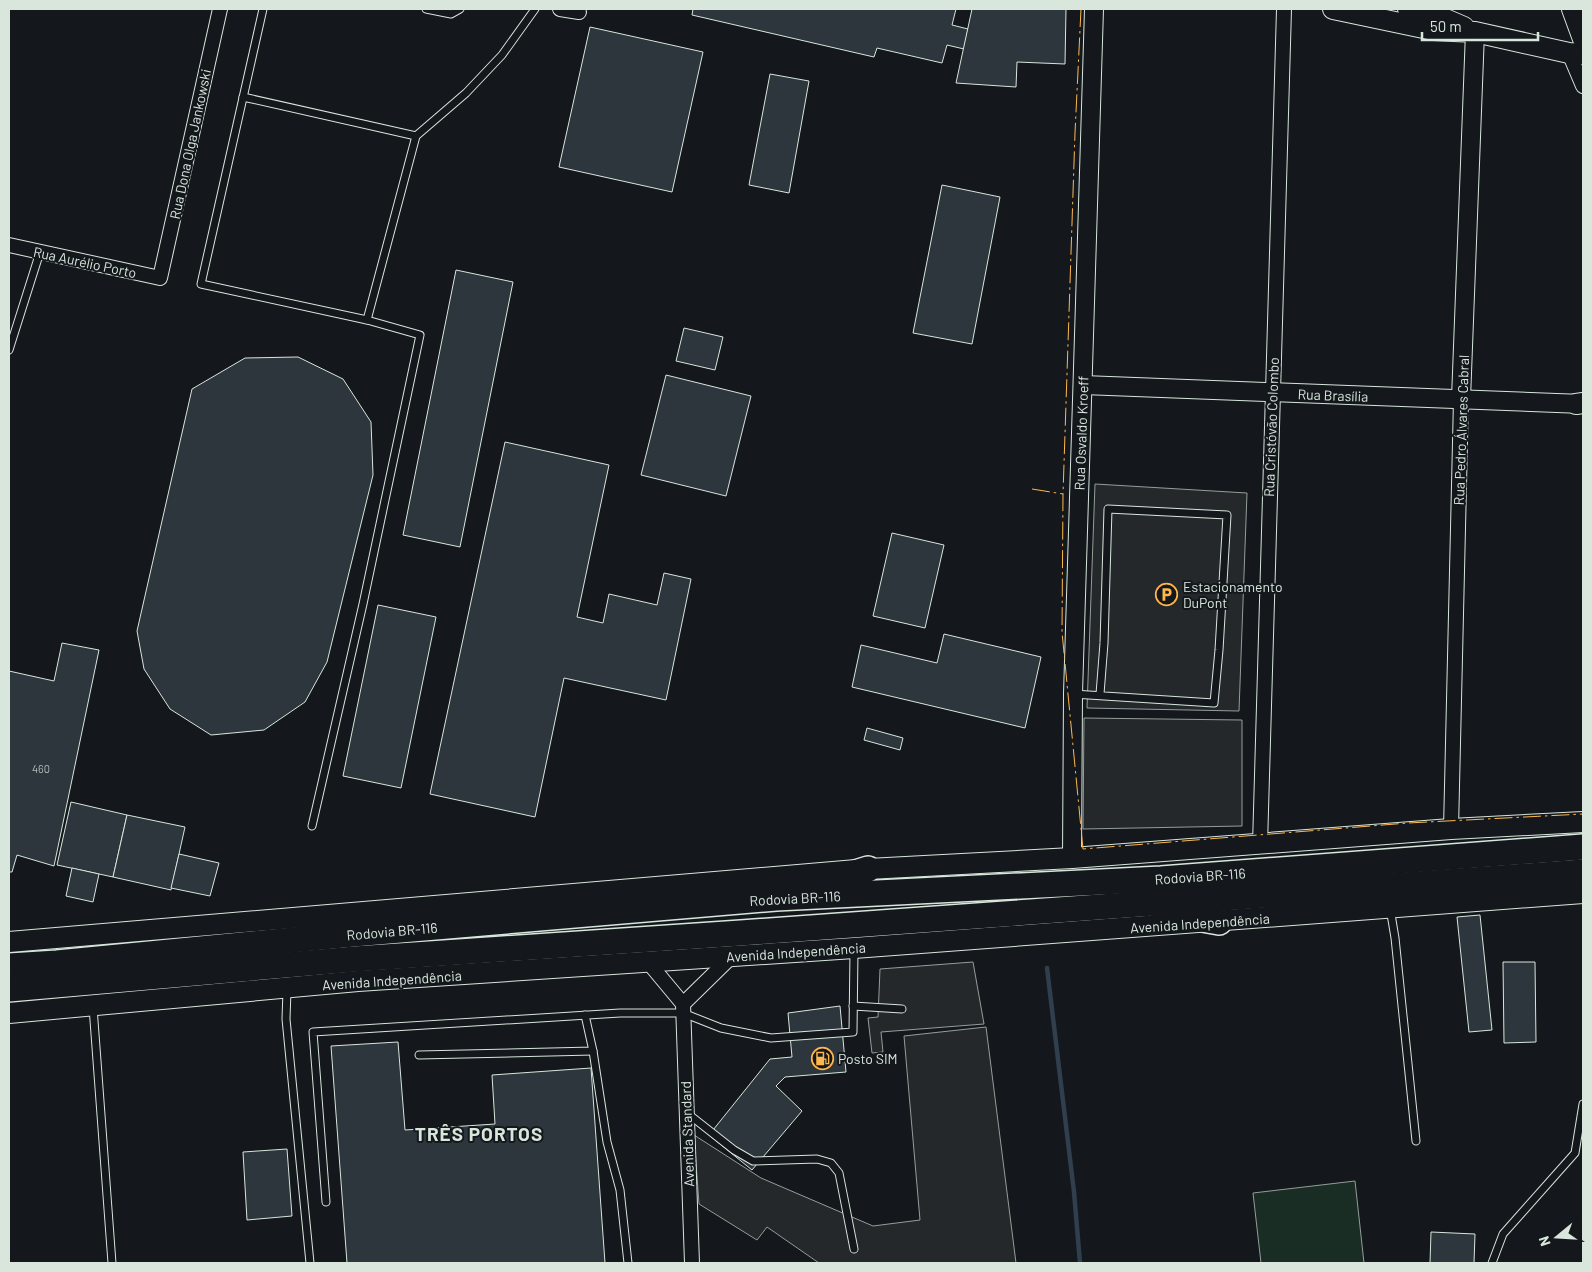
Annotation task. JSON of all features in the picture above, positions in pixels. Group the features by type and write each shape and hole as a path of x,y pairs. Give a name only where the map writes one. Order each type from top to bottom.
{"highway":[{"name":"Rodovia BR-116","path":"9,966 363,933 776,898 1161,879 1583,847"},
{"path":"776,898 868,869"},
{"name":"Rodovia BR-116","path":"9,989 355,959 1583,872"},
{"path":"1126,905 1219,922"}],"main road":[{"path":"1333,9 1432,30 1475,32 1576,53"},
{"path":"1408,9 1436,15 1475,32"},
{"path":"1572,9 1583,39"},
{"name":"Rodovia BR-116","path":"9,942 868,869 1072,858 1451,829 1583,822"},
{"name":"Avenida Independência","path":"9,1013 358,981 731,957 1219,922 1583,892"}],"street":[{"name":"Rua Dona Olga Jankowski","path":"160,278 220,9"},
{"path":"560,9 579,12"},
{"name":"Rua Osvaldo Kroeff","path":"1072,858 1073,694 1094,9"},
{"name":"Rua Cristóvão Colombo","path":"1260,845 1271,392 1284,9"},
{"name":"Rua Pedro Álvares Cabral","path":"1451,829 1461,400 1475,32"},
{"path":"1576,53 1583,86"},
{"name":"Rua Aurélio Porto","path":"9,245 160,278"},
{"name":"Rua Brasília","path":"1083,385 1461,400 1578,402"},
{"path":"648,962 683,1009 731,957"},
{"name":"Avenida Standard","path":"683,1009 686,1113 694,1262"}],"lane":[{"path":"262,9 200,284 367,320 420,335 365,595 312,826"},
{"path":"426,9 450,14 460,9"},
{"path":"367,320 416,136 466,93 502,54 535,9"},
{"path":"243,97 416,136"},
{"path":"9,350 40,252"},
{"path":"1073,694 1100,694 1214,703 1219,650 1226,514 1108,509 1104,643 1100,694"},
{"path":"1390,908 1395,938 1416,1142"},
{"path":"326,1202 313,1032 683,1009 721,1028 770,1038 852,1032 854,948"},
{"path":"287,988 286,1019 310,1263"},
{"path":"93,1005 112,1263"},
{"path":"853,1006 902,1009"},
{"path":"585,1015 593,1051 607,1142 620,1190 628,1263"},
{"path":"419,1055 593,1051"},
{"path":"1492,1263 1503,1234 1574,1153 1583,1104"},
{"path":"686,1113 734,1150 753,1161 818,1159 830,1163 839,1172 854,1249"}],"green space":[{"path":"1355,1181 1364,1263 1261,1263 1253,1193"}],"shaded area":[{"name":"Estacionamento DuPont","path":"1095,484 1247,493 1239,711 1087,708"},
{"path":"1084,718 1242,720 1242,826 1083,829"},
{"path":"973,962 984,1024 881,1032 883,1052 872,1053 868,1018 878,1017 880,969"},
{"path":"986,1027 1016,1263 819,1263 767,1227 757,1240 699,1204 694,1135 761,1178 873,1226 920,1220 904,1036"}],"building":[{"path":"693,9 956,9 952,25 968,29 964,49 947,45 942,63 877,48 874,57 692,15"},
{"path":"972,9 1066,9 1065,64 1017,62 1016,87 956,83"},
{"path":"590,27 703,52 672,192 559,167"},
{"path":"770,74 809,81 789,193 749,185"},
{"path":"942,185 1000,197 972,344 913,333"},
{"path":"456,270 513,282 460,547 403,535"},
{"path":"684,328 723,337 715,370 676,361"},
{"path":"298,357 343,379 371,422 373,475 327,662 305,702 264,730 211,735 170,709 144,669 137,631 192,389 245,358"},
{"path":"666,375 751,396 726,496 641,475"},
{"path":"505,442 609,465 577,617 603,623 609,594 657,605 664,573 691,579 666,700 564,678 535,817 430,794"},
{"path":"892,533 944,545 925,628 873,616"},
{"path":"378,605 436,617 401,788 343,776"},
{"path":"944,634 1041,657 1025,728 852,687 861,645 937,663"},
{"path":"62,643 99,650 54,866 17,855 12,872 9,872 9,671 54,681"},
{"path":"867,728 903,738 900,750 864,740"},
{"path":"71,802 127,815 113,877 57,865"},
{"path":"127,815 185,827 171,890 113,877"},
{"path":"179,854 219,863 210,896 171,888"},
{"path":"72,868 99,874 93,902 66,896"},
{"path":"1480,915 1492,1030 1469,1032 1457,917"},
{"path":"1503,962 1535,962 1536,1042 1504,1043"},
{"path":"840,1006 846,1072 785,1077 776,1086 802,1111 752,1170 709,1135 770,1059 792,1057 788,1013"},
{"path":"398,1042 405,1130 495,1124 492,1075 591,1068 605,1263 347,1263 331,1046"},
{"path":"287,1149 292,1216 247,1220 243,1152"},
{"path":"1431,1232 1475,1234 1474,1263 1430,1263"}],"waterway":[{"path":"1047,968 1074,1192 1080,1263"}],"power":[{"path":"1081,9 1063,494 1062,632 1083,849 1408,823 1583,814"},
{"path":"1032,489 1063,494"}],"place":[{"name":"Estacionamento DuPont","path":"1167,594"},
{"name":"Posto SIM","path":"822,1058"}],"district":[{"name":"TRÊS PORTOS","path":"479,1133"}]}
